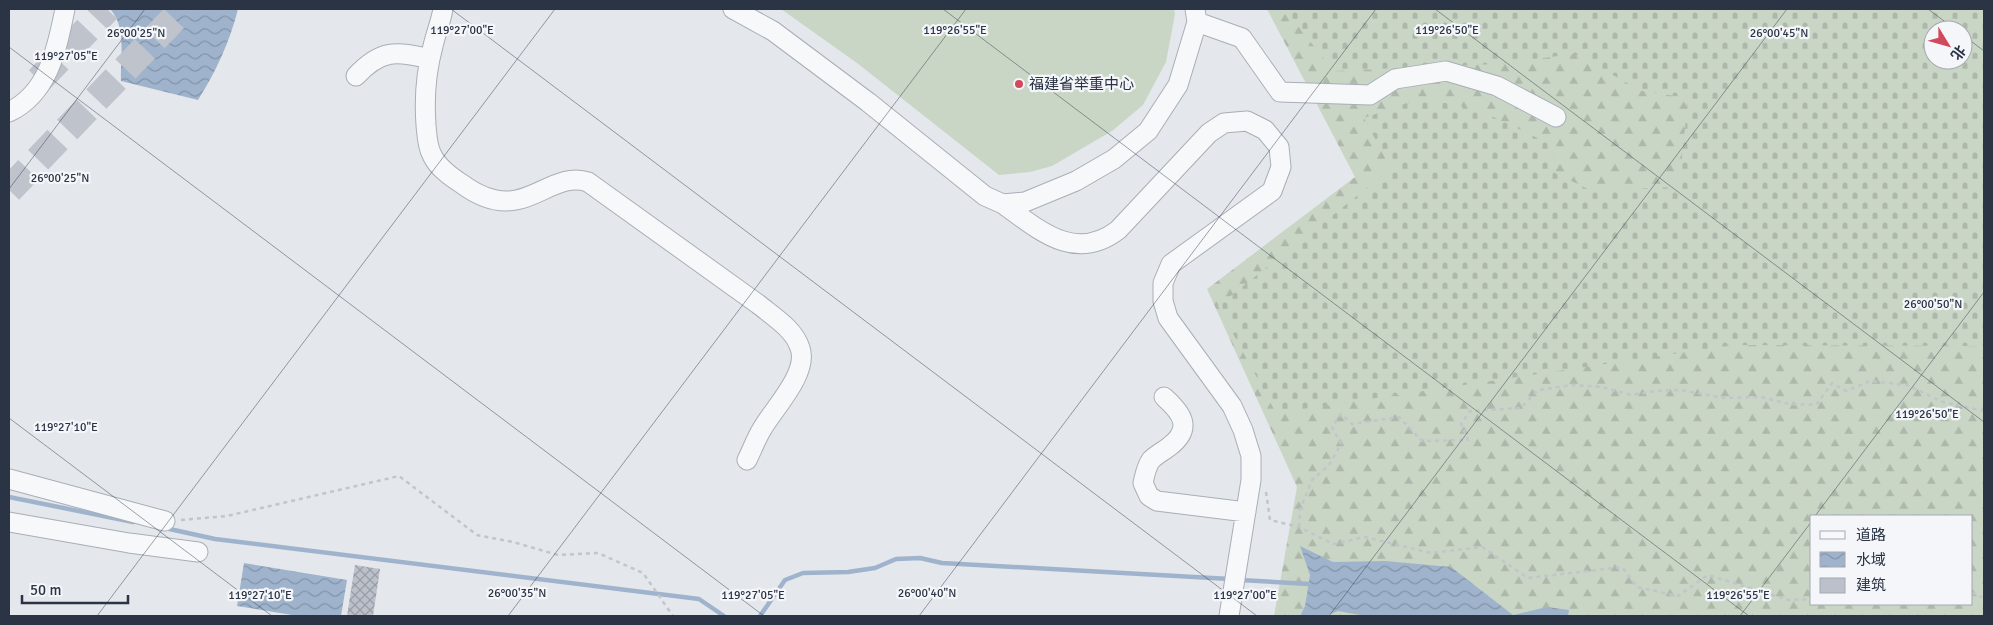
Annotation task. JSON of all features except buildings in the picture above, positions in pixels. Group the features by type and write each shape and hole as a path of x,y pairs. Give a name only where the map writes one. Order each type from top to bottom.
{"street":[{"path":"443,9 426,78 428,146 439,166 477,193 505,201 534,195 570,179 588,182 758,304 794,336 801,349 801,365 794,380 762,428 747,460"},
{"path":"733,9 774,31 868,102 985,196 1003,204 1043,233 1067,243 1088,244 1107,238 1118,230 1209,133 1224,123 1247,120 1265,130 1279,147 1280,167 1272,191 1171,264 1163,283 1163,301 1168,318 1232,406 1243,430 1251,456 1246,512 1229,616"},
{"path":"9,112 33,95 44,80 58,45 59,11"},
{"path":"1003,204 1025,202 1076,181 1114,160 1148,132 1178,85 1196,15 1242,38 1280,92 1370,95 1395,79 1446,71 1497,86 1556,117"},
{"path":"356,76 374,60 389,53 407,53 430,59"},
{"path":"1164,397 1176,407 1184,426 1177,441 1150,461 1143,483 1149,496 1158,501 1246,512"},
{"path":"9,479 165,521"},
{"path":"9,522 198,552"}],"path":[{"path":"1299,527 1300,510 1312,480 1329,465 1340,444 1332,427 1341,414 1352,424 1399,417 1422,441 1468,440 1461,424 1470,411 1521,408 1538,390 1572,385 1602,387 1631,395 1681,390 1724,398 1761,397 1789,404 1816,405 1832,383 1846,391 1870,381 1907,385 1943,402 1984,411"},
{"path":"165,521 227,516 399,476 477,535 513,542 558,555 598,553 643,573 673,616"},
{"path":"1266,491 1270,520 1299,527 1333,544 1365,537 1430,553 1482,547 1528,578 1622,567 1637,587 1678,596 1708,575 1789,600 1810,599"}],"green space":[{"name":"福建省举重中心","path":"781,9 1174,9 1175,14 1166,62 1143,105 1112,131 1052,166 1030,172 999,175 857,63"},
{"path":"1267,9 1984,9 1984,616 1274,616 1297,487 1207,289 1355,177"},
{"path":"1285,9 1984,9 1984,346 1733,345 1276,413 1218,306 1391,169 1364,118 1421,98 1479,110 1550,144 1555,173 1590,190 1679,187 1688,98 1642,91 1574,54 1498,64 1333,71"}],"water":[{"path":"110,9 238,9 222,56 198,100 121,81 121,33 119,24"},
{"path":"1300,546 1333,562 1385,561 1451,567 1513,615 1547,607 1569,610 1568,616 1365,616 1338,611 1326,616 1300,616 1305,606 1310,575"},
{"path":"244,563 347,580 341,616 298,616 237,606"}],"waterway":[{"path":"9,497 133,522"},
{"path":"165,528 215,539 699,599 724,616"},
{"path":"760,616 785,580 803,573 848,572 875,568 896,559 920,558 942,563 1230,579"},
{"path":"1240,580 1309,584"}],"tunnel":[{"path":"39,80 107,9"},
{"path":"9,190 183,9"}],"place":[{"name":"福建省举重中心","path":"1019,84"}]}
